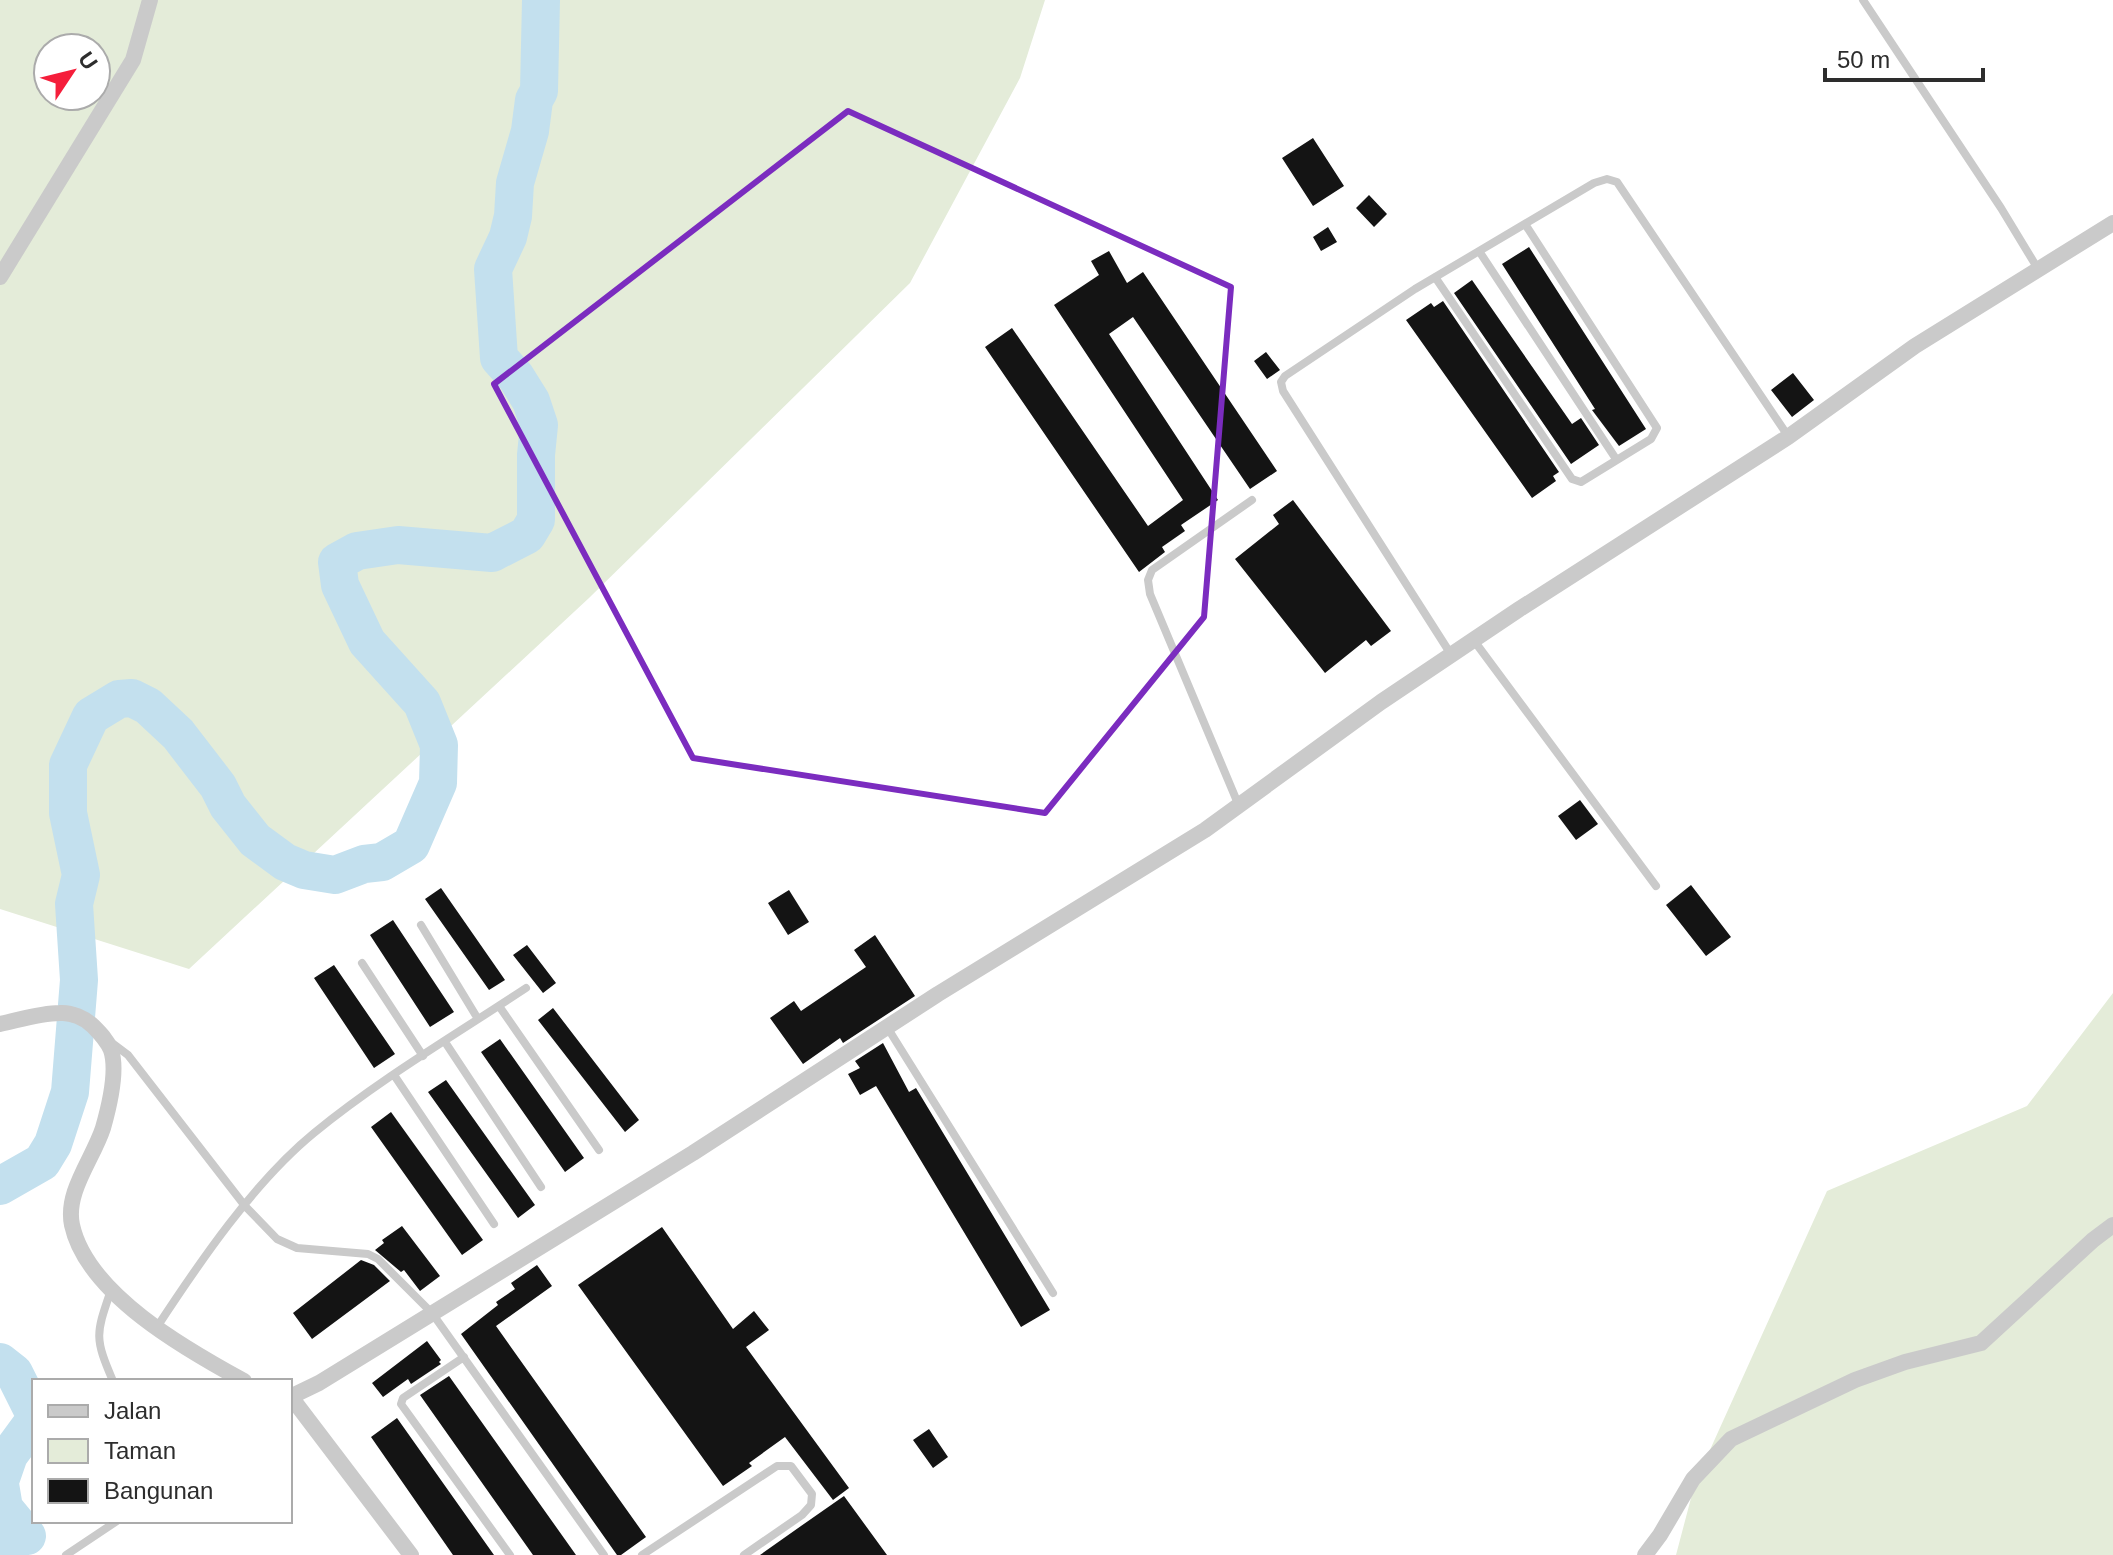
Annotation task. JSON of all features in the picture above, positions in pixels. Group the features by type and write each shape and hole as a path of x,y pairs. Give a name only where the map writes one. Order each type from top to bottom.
{"street":[{"path":"0,277 133,60 150,0"},
{"path":"292,1396 693,1153 886,1027 1239,806 1381,702 1621,542 1788,437 1915,346 2113,223"},
{"path":"0,1024 62,1012 87,1020 105,1038 112,1053 112,1077 103,1127 71,1204 72,1223 85,1257 111,1289 156,1328 188,1351 240,1379"},
{"path":"1645,1555 1693,1479 1731,1439 1855,1380 1905,1362 1981,1343 2113,1225"},
{"path":"292,1398 411,1555"}],"lane":[{"path":"1863,0 2038,269"},
{"path":"1452,656 1283,391 1281,382 1285,376 1435,277 1594,183 1607,179 1617,182 1788,437"},
{"path":"1435,277 1572,479 1581,482 1651,439 1657,428 1525,224"},
{"path":"1479,251 1616,459"},
{"path":"1239,806 1150,594 1148,580 1152,570 1252,500"},
{"path":"1475,642 1656,886"},
{"path":"421,925 478,1019"},
{"path":"362,963 423,1056"},
{"path":"156,1328 192,1273 245,1206 312,1135 394,1075 526,988"},
{"path":"499,1006 599,1150"},
{"path":"886,1027 1053,1293"},
{"path":"105,1038 128,1055 245,1206 277,1239 297,1248 368,1254 378,1259 432,1313 604,1555"},
{"path":"445,1042 541,1187"},
{"path":"394,1075 494,1224"},
{"path":"111,1289 98,1327 99,1349 112,1379"},
{"path":"464,1357 403,1398 401,1404 510,1555"},
{"path":"642,1555 777,1466 791,1466 812,1494 811,1505 802,1515 744,1555"},
{"path":"66,1555 114,1523"}],"highlighted area":[{"path":"848,111 1231,287 1204,617 1045,813 693,758 494,384"}],"green space":[{"path":"0,0 1045,0 1020,78 910,283 589,598 189,969 0,909"},
{"path":"2113,993 2113,1555 1676,1555 1695,1483 1827,1191 2027,1106"}],"building":[{"path":"1313,138 1344,186 1313,206 1282,158"},
{"path":"1369,195 1387,214 1374,227 1356,208"},
{"path":"1328,227 1337,242 1321,251 1313,237"},
{"path":"1529,247 1646,429 1619,446 1592,410 1595,409 1502,264"},
{"path":"1109,251 1127,283 1143,272 1277,471 1250,489 1133,317 1109,334 1218,500 1181,525 1185,531 1162,547 1165,552 1139,572 985,347 1012,328 1148,526 1183,500 1054,305 1099,275 1091,261"},
{"path":"1472,280 1572,424 1581,418 1599,445 1571,464 1454,293"},
{"path":"1443,301 1559,472 1553,476 1556,481 1532,498 1406,320 1431,303 1434,307"},
{"path":"1266,352 1280,370 1267,379 1254,361"},
{"path":"1793,373 1814,400 1792,417 1771,390"},
{"path":"1293,500 1391,631 1371,646 1366,640 1325,673 1235,559 1279,524 1273,515"},
{"path":"1580,800 1598,824 1576,840 1558,816"},
{"path":"1691,885 1731,937 1706,956 1666,905"},
{"path":"441,888 505,980 489,990 425,899"},
{"path":"789,890 809,922 788,935 768,903"},
{"path":"393,920 454,1012 430,1027 370,935"},
{"path":"875,935 915,996 843,1043 840,1038 803,1064 770,1018 794,1001 801,1011 866,967 854,950"},
{"path":"527,945 556,983 543,993 513,955"},
{"path":"334,965 395,1054 374,1068 314,978"},
{"path":"553,1008 639,1120 625,1132 538,1020"},
{"path":"500,1039 584,1158 565,1172 481,1052"},
{"path":"883,1043 909,1092 916,1088 1050,1310 1021,1327 876,1086 860,1095 848,1074 860,1068 855,1061"},
{"path":"446,1080 535,1205 518,1218 428,1092"},
{"path":"391,1112 483,1240 462,1255 371,1127"},
{"path":"402,1226 440,1276 420,1291 404,1270 401,1272 375,1250 384,1243 382,1240"},
{"path":"662,1227 733,1329 754,1311 769,1330 746,1347 849,1488 833,1500 785,1437 723,1486 578,1285"},
{"path":"361,1260 374,1265 390,1281 312,1339 293,1313"},
{"path":"537,1265 552,1286 496,1326 646,1537 621,1555 617,1555 461,1334 515,1289 511,1283"},
{"path":"427,1341 441,1364 411,1384 408,1379 383,1397 372,1383"},
{"path":"449,1376 576,1555 533,1555 420,1395"},
{"path":"397,1418 494,1555 453,1555 371,1437"},
{"path":"929,1429 948,1457 933,1468 913,1440"},
{"path":"844,1496 887,1555 760,1555 801,1526"}],"waterway":[{"path":"0,1186 42,1162 53,1144 70,1092 79,980 74,904 81,875 68,813 68,765 91,716 119,699 132,698 148,706 178,734 255,840 285,862 304,870 335,875 364,864 382,862 411,845 438,783 439,745 422,703 367,642 340,585 337,562 357,551 398,545 492,553 527,535 536,520 539,425 531,401 499,358 493,269 508,237 515,183 530,131 534,100 539,91 541,0"},
{"path":"0,1362 14,1373 32,1409"},
{"path":"0,1481 9,1455 32,1424"},
{"path":"0,1484 4,1508 27,1536 0,1538"}]}
